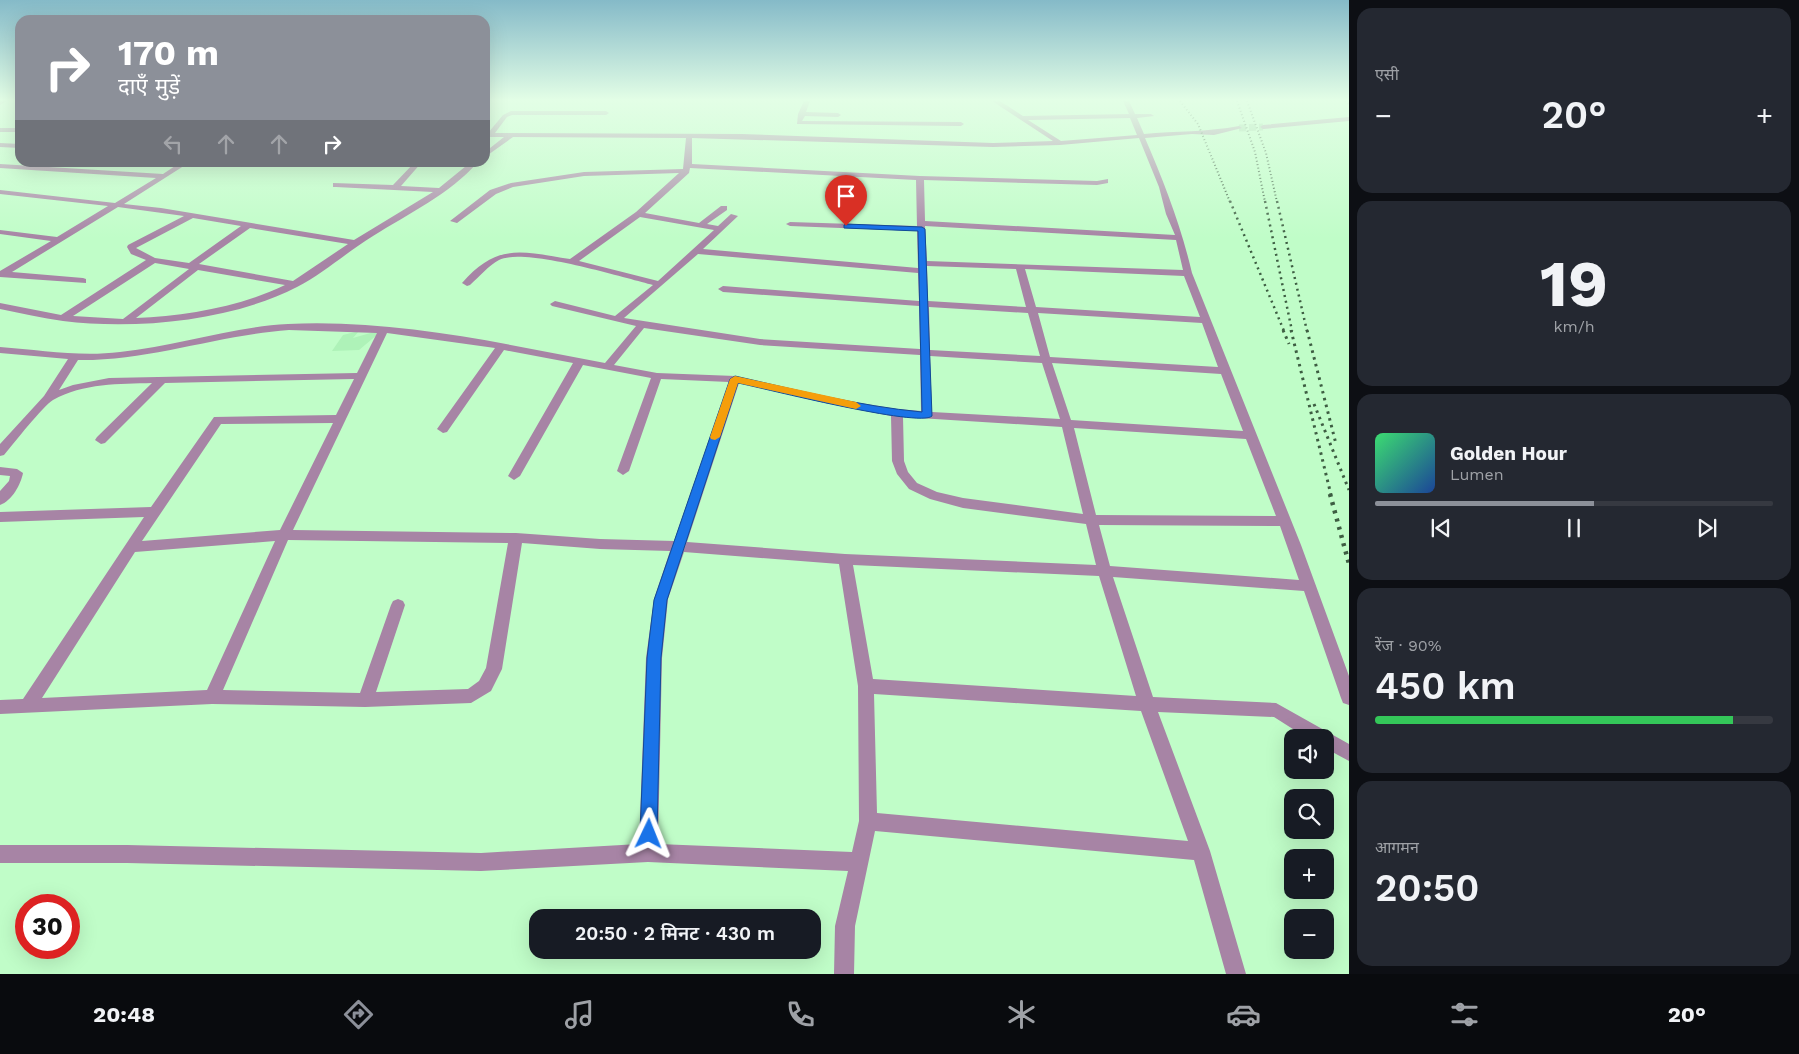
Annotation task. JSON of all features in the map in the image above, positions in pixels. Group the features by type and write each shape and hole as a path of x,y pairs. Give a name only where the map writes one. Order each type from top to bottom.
{"street":[{"path":"572,262 639,214 687,168 688,146"},
{"path":"1146,146 1163,187 1170,214 1180,238 1188,273 1309,586 1349,698"},
{"path":"0,166 15,167"},
{"path":"17,167 166,176"},
{"path":"1,274 180,167"},
{"path":"395,188 414,167"},
{"path":"0,306 63,318 125,322 183,316 273,294 294,284 355,243 441,190 469,167"},
{"path":"454,221 493,192 518,183 584,174 687,168 920,178 1097,183 1106,181"},
{"path":"920,178 927,416"},
{"path":"336,185 441,190"},
{"path":"0,192 116,204 355,243"},
{"path":"701,226 724,208"},
{"path":"639,214 720,229"},
{"path":"192,216 131,247 134,252 153,260 294,284"},
{"path":"617,319 660,284 734,216"},
{"path":"790,224 922,226 1180,238"},
{"path":"125,322 248,225"},
{"path":"0,232 58,240"},
{"path":"696,251 923,267 1020,267 1188,273"},
{"path":"467,282 496,258 518,255 572,262 660,284"},
{"path":"63,318 153,260"},
{"path":"1020,267 1046,360 1067,424 1104,571 1147,704 1201,851 1236,974"},
{"path":"1,274 83,281"},
{"path":"724,289 924,304 1207,320"},
{"path":"555,304 642,325 760,342 1225,372"},
{"path":"607,367 642,325"},
{"path":"0,350 97,357 121,355 249,332 288,327 384,329 657,376 735,379 898,413 1250,435"},
{"path":"212,697 284,535 384,329"},
{"path":"442,429 500,348"},
{"path":"0,452 48,398 75,356"},
{"path":"514,476 579,362"},
{"path":"48,398 73,388 109,381 361,376"},
{"path":"623,471 657,376"},
{"path":"648,853 654,658 661,600 677,546 735,379"},
{"path":"101,440 162,380"},
{"path":"898,413 898,461 902,474 913,486 934,496 963,504 1091,520 1284,521"},
{"path":"28,705 131,547 218,420 340,419"},
{"path":"0,471 17,473 15,482 0,500"},
{"path":"0,516 155,512"},
{"path":"131,547 284,535 516,538 600,544 677,546 845,559 1104,571 1309,586"},
{"path":"0,707 212,697 365,700 471,696 485,686 494,669 516,538"},
{"path":"844,974 845,926 857,862 868,821 866,686 845,559"},
{"path":"365,700 398,606"},
{"path":"866,686 1147,704 1276,710 1309,729"},
{"path":"1334,744 1349,752"},
{"path":"868,821 1201,851"},
{"path":"0,854 127,854 481,862 648,853 857,862"}],"shaded area":[{"path":"384,329 359,350 332,351 343,335 359,331 353,338"}],"railway":[{"path":"1207,146 1230,202"},
{"path":"1253,146 1265,202"},
{"path":"1264,146 1277,202"},
{"path":"1230,201 1284,331"},
{"path":"1265,201 1292,331"},
{"path":"1277,201 1307,331"},
{"path":"1283,330 1289,344"},
{"path":"1291,330 1331,495"},
{"path":"1307,330 1336,444"},
{"path":"1314,404 1349,490"},
{"path":"1330,494 1349,564"}],"slow traffic":[{"path":"715,437 735,379 856,406"}],"route":[{"path":"649,834 654,658 661,600 677,546 735,379 830,400 898,413 927,416 922,229 846,226"}]}
